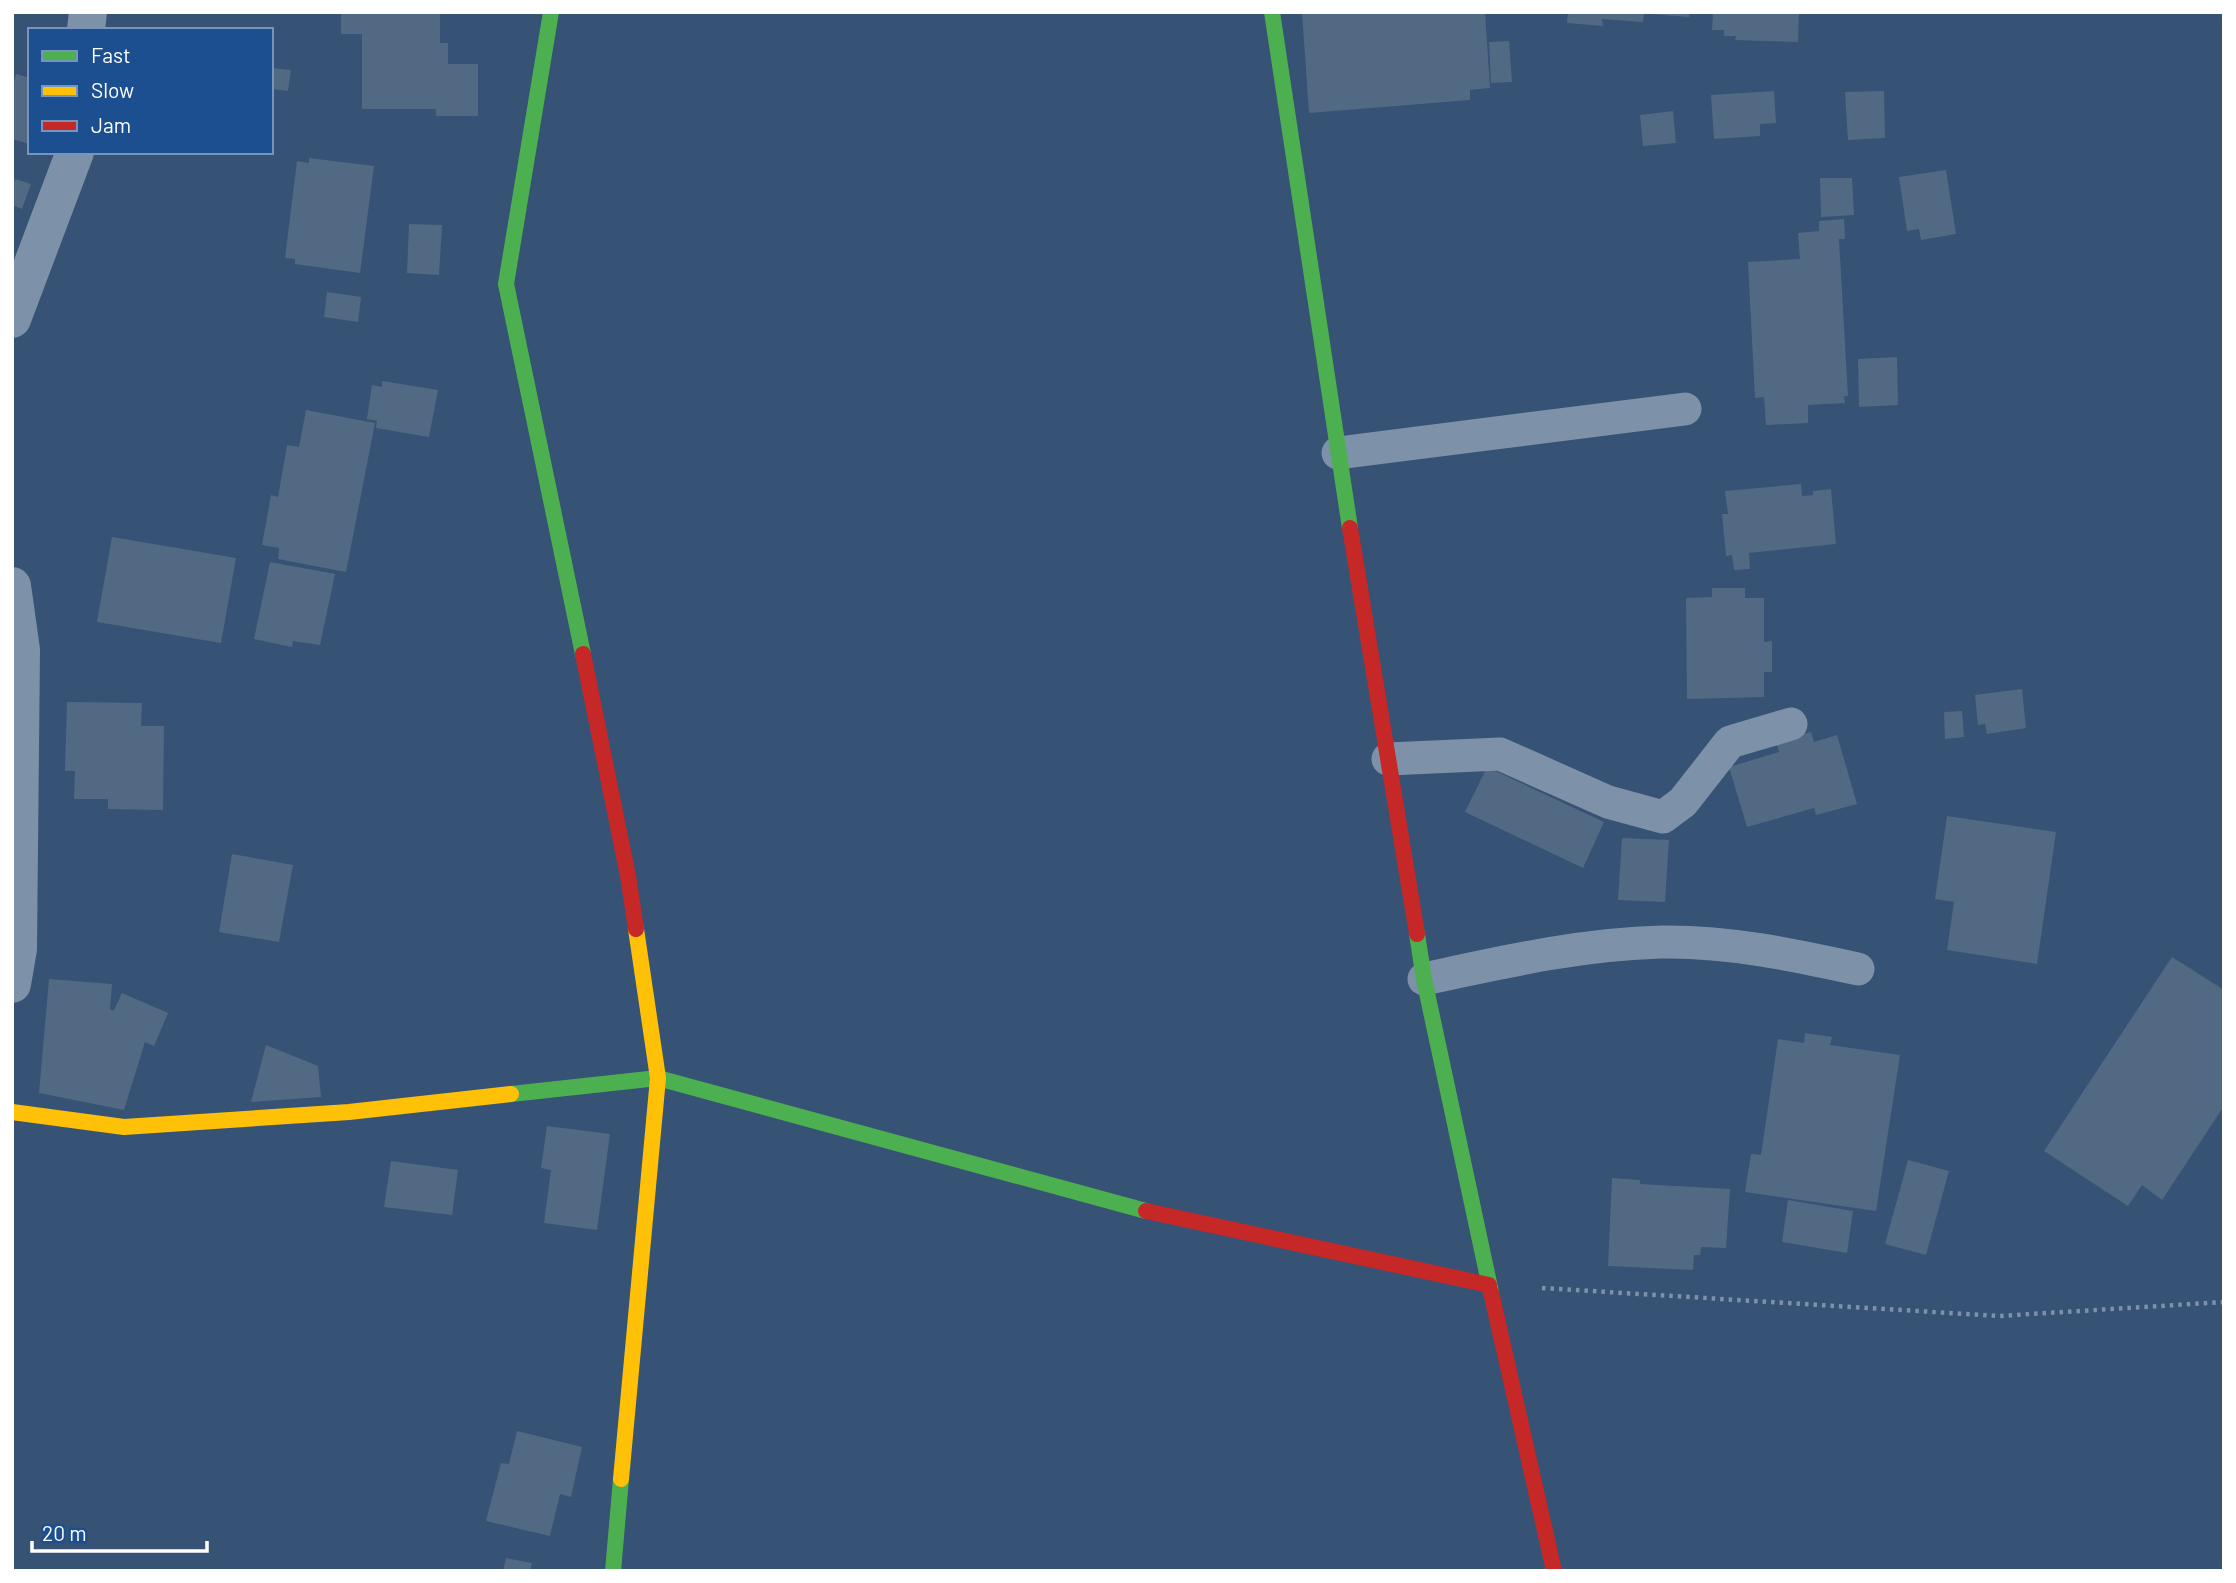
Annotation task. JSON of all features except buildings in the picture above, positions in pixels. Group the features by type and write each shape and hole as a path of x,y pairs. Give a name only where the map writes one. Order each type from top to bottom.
{"street":[{"path":"551,12 506,284 628,876 658,1078 612,1571"},
{"path":"1272,12 1338,453 1424,979 1489,1285 1554,1571"},
{"path":"12,319 74,154"},
{"path":"12,586 21,650 18,949 12,984"},
{"path":"12,1112 124,1127 349,1112 658,1078 1111,1203 1489,1285"}],"lane":[{"path":"1338,453 1685,409"},
{"path":"1388,759 1500,754 1608,802 1663,817 1683,802 1730,742 1791,724"},
{"path":"1424,979 1558,951 1663,942 1766,949 1858,969"}],"path":[{"path":"1489,1285 1999,1316 2224,1302"}],"traffic: fast":[{"path":"551,12 506,284 583,654"},
{"path":"1272,12 1350,528"},
{"path":"1417,934 1424,979 1491,1292"},
{"path":"511,1094 658,1078 1146,1211"},
{"path":"613,1571 621,1479"}],"traffic: slow":[{"path":"621,1479 658,1078 636,929"},
{"path":"12,1112 124,1127 349,1112 511,1094"}],"traffic: jam":[{"path":"1350,528 1417,934"},
{"path":"583,654 628,876 636,929"},
{"path":"1146,1211 1489,1285"},
{"path":"1491,1292 1554,1571"}]}
